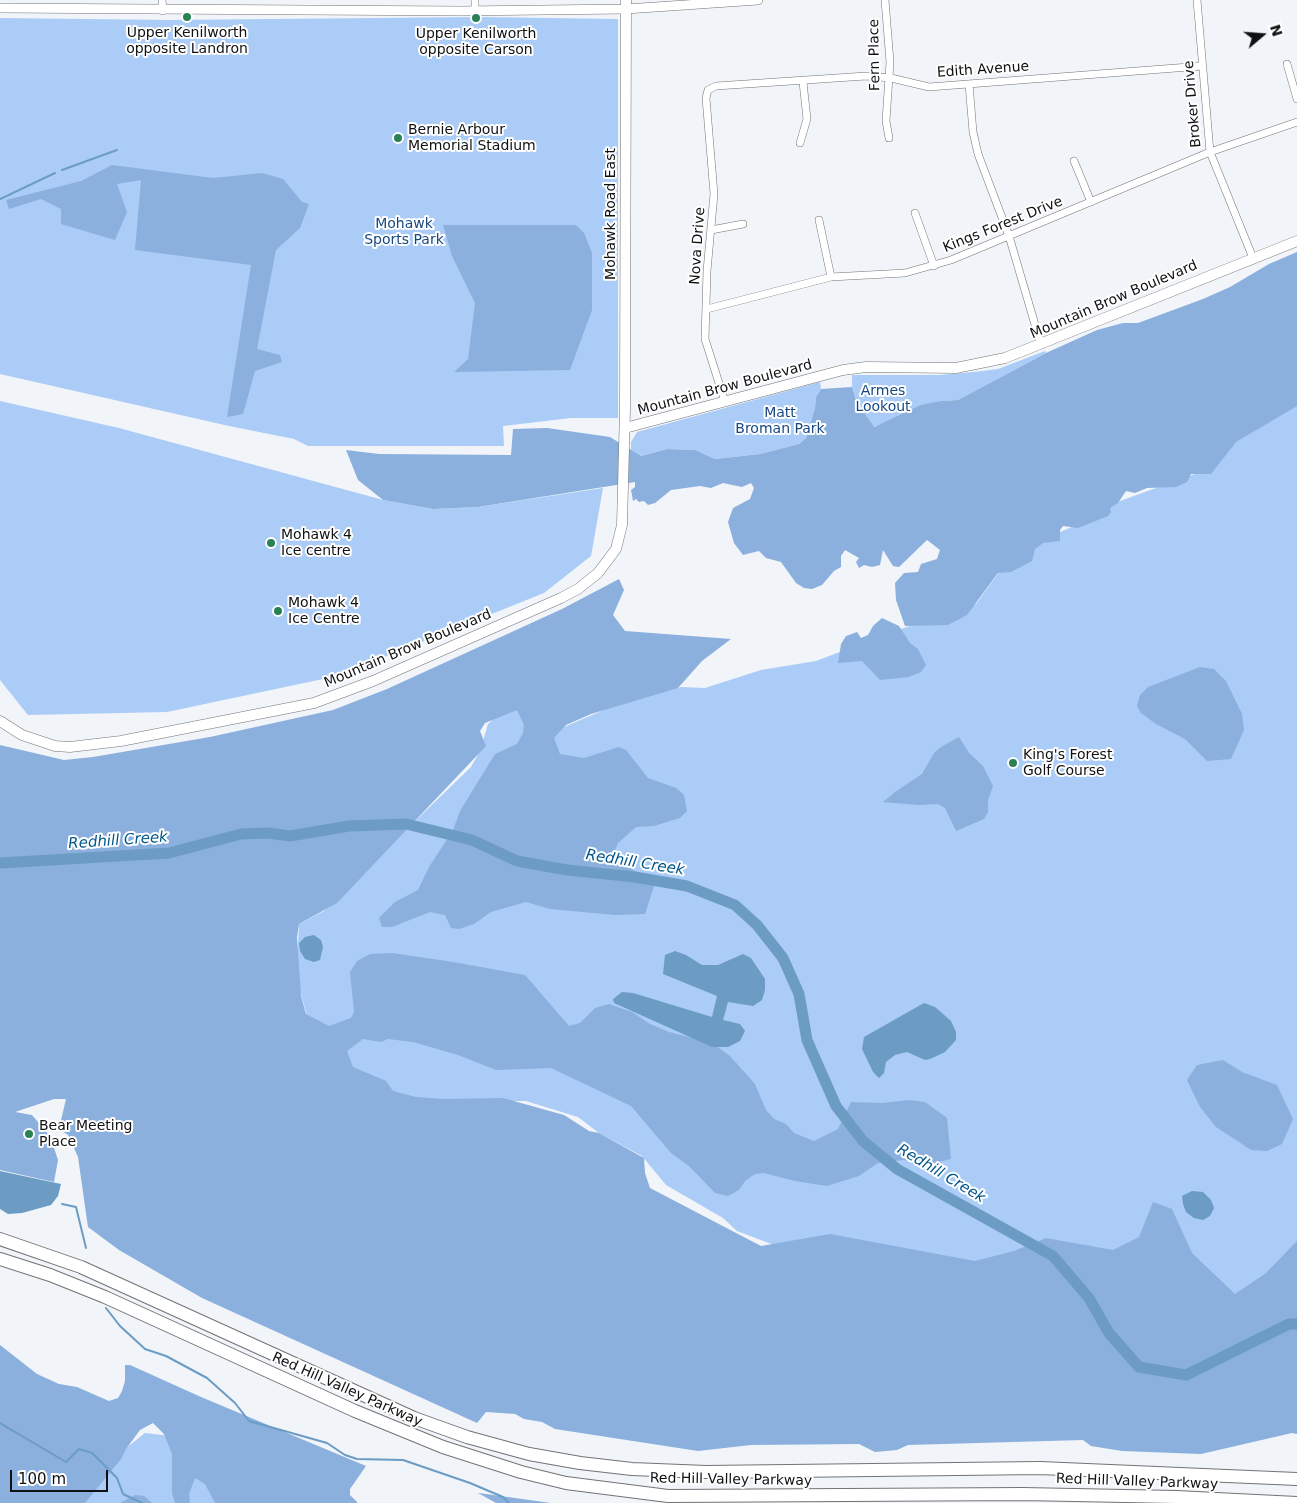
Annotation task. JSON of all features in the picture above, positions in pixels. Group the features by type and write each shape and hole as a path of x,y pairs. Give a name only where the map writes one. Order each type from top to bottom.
{"highway":[{"name":"Red Hill Valley Parkway","path":"0,1239 81,1266 160,1301 336,1385 414,1418 467,1437 529,1454 580,1463 632,1469 706,1472 1040,1468 1263,1476 1297,1479"},
{"name":"Red Hill Valley Parkway","path":"0,1259 50,1275 148,1316 355,1411 443,1447 521,1472 566,1483 676,1496 1023,1494 1176,1497 1297,1503"},
{"path":"1263,1476 1297,1472"},
{"path":"1176,1497 1198,1503"}],"main road":[{"name":"Mohawk Road East","path":"625,428 626,5"},
{"name":"Mountain Brow Boulevard","path":"0,721 22,735 49,744 70,747 92,746 314,703 336,696 488,631 578,589 598,573 616,549 622,525 625,428 843,370 866,367 930,369 978,365 1020,354 1297,241"}],"street":[{"path":"162,0 163,11"},
{"path":"475,0 475,11"},
{"path":"0,8 163,11 475,11 758,0"},
{"name":"Fern Place","path":"885,0 890,78 886,121 889,138"},
{"name":"Broker Drive","path":"1197,0 1210,152 1253,258"},
{"path":"1287,64 1297,98"},
{"name":"Edith Avenue","path":"708,90 716,86 803,82 866,76 890,78 929,87 1202,66"},
{"path":"800,143 806,119 803,82"},
{"path":"969,84 973,132 978,154 1009,237 1041,345"},
{"name":"Nova Drive","path":"708,90 706,98 714,194 707,271 705,338 725,402"},
{"name":"Kings Forest Drive","path":"707,310 831,277 905,272 934,266 1009,237 1210,152 1297,122"},
{"path":"1074,161 1091,202"},
{"path":"915,214 934,266"},
{"path":"819,220 831,277"},
{"path":"711,230 743,224"}],"green space":[{"name":"Mohawk Sports Park","path":"479,17 618,19 618,418 571,418 503,426 504,446 308,446 294,439 0,374 0,18 170,20"},
{"name":"Armes Lookout","path":"1045,351 1046,353 958,400 941,401 873,427 857,401 852,387 852,375 939,375 974,372 998,369"},
{"path":"1297,373 1297,1290 1228,1295 774,1245 737,1231 723,1218 666,1185 642,1156 599,1133 578,1117 526,1101 444,1101 379,1096 310,1026 296,977 299,924 324,911 354,875 383,847 412,824 471,767 480,751 488,724 501,711 532,702 557,730 618,704 681,687 705,688 761,670 816,661 898,630 976,604 1000,571 1051,536 1097,516 1120,501 1195,474"},
{"name":"Matt Broman Park","path":"820,382 821,389 816,397 815,408 806,438 799,444 760,454 715,459 695,450 667,449 640,456 631,451 631,442 637,432"},
{"path":"0,401 119,428 383,500 433,509 478,507 603,488 591,556 544,593 337,676 167,712 28,715 0,680"},
{"path":"145,1433 171,1436 279,1503 57,1503"}],"shaded area":[{"path":"112,165 213,178 262,173 283,179 302,202 309,204 300,228 276,250 257,349 280,355 282,362 255,371 243,414 227,417 251,265 135,250 141,180 117,184 127,212 115,240 61,224 61,209 41,199 9,209 6,200 81,181"},
{"path":"443,225 576,225 584,233 592,253 592,310 570,370 454,372 468,359 475,303 452,256"},
{"path":"1297,252 1297,406 1236,442 1211,474 1191,474 1187,482 1176,487 1147,488 1135,493 1126,491 1118,503 1110,508 1111,512 1108,516 1078,528 1063,526 1060,530 1060,541 1043,543 1035,549 1032,561 1011,572 998,573 967,615 948,625 905,626 896,600 895,583 904,573 918,572 921,564 937,559 940,550 927,540 899,567 893,566 883,550 880,565 872,567 864,565 859,568 856,562 859,558 845,550 841,556 841,567 834,571 822,585 812,589 804,588 796,583 781,562 766,558 759,551 743,555 734,543 728,522 733,508 750,499 754,488 751,483 742,487 723,483 711,488 700,486 671,490 655,503 648,505 644,501 639,502 636,499 633,501 631,490 635,487 635,482 478,507 433,509 383,500 358,480 346,450 379,454 511,455 513,429 547,428 610,437 641,456 667,449 695,450 715,459 760,454 799,444 806,438 815,408 816,397 821,389 852,387 857,402 874,427 921,405 958,400 1046,353 1097,330 1123,323 1138,323 1203,299 1230,287 1269,264"},
{"path":"619,579 624,590 613,615 625,631 731,639 702,661 678,688 591,714 566,725 554,738 560,754 584,758 619,747 626,750 648,778 676,788 684,795 687,811 680,818 654,826 636,827 618,843 613,855 640,875 656,880 645,914 615,915 550,909 526,902 491,912 474,924 459,929 451,928 445,915 430,912 392,927 382,927 379,918 395,902 418,890 429,867 453,830 460,811 495,754 517,744 523,733 524,725 517,710 485,723 480,731 486,746 337,903 299,924 297,937 301,996 306,1014 329,1026 351,1018 354,1012 350,972 357,961 370,954 392,953 453,962 525,975 569,1026 580,1023 595,1008 609,1004 632,1012 650,1024 669,1032 712,1043 730,1056 755,1084 766,1110 774,1119 786,1124 794,1133 814,1141 838,1129 851,1102 882,1103 909,1100 925,1102 947,1118 951,1159 930,1164 903,1160 878,1163 859,1176 827,1186 795,1181 764,1173 755,1174 745,1181 739,1190 728,1196 715,1193 689,1166 671,1153 631,1106 551,1068 496,1070 458,1055 413,1042 388,1039 381,1042 363,1039 347,1051 353,1067 386,1081 393,1091 416,1097 443,1099 503,1098 564,1115 589,1131 599,1133 644,1158 645,1173 650,1188 761,1246 830,1234 975,1261 1014,1251 1046,1238 1113,1250 1139,1237 1153,1202 1172,1209 1192,1253 1235,1294 1266,1273 1297,1241 1297,1434 1292,1433 1201,1454 1122,1451 1091,1446 1083,1440 908,1445 897,1450 875,1452 859,1444 751,1445 698,1451 555,1429 542,1422 524,1419 515,1414 486,1412 477,1423 202,1298 119,1250 88,1227 78,1157 68,1135 59,1129 66,1099 54,1099 15,1112 32,1115 50,1136 58,1160 54,1182 0,1170 0,745 64,760 93,757 210,737 333,710 387,689 562,609"},
{"path":"882,618 899,626 910,643 918,649 926,665 921,672 909,677 880,680 862,661 838,663 841,644 846,636 857,632 861,638 868,635 873,626"},
{"path":"1200,667 1214,669 1226,681 1242,714 1244,730 1231,759 1207,761 1185,739 1156,724 1141,713 1137,706 1140,695 1148,687"},
{"path":"959,737 969,753 983,766 993,786 988,800 988,812 984,819 956,831 945,808 938,804 918,805 883,802 922,774 934,753 941,747"},
{"path":"314,935 321,940 323,947 320,960 314,962 305,959 300,951 299,943 305,937"},
{"path":"675,951 686,955 702,965 718,965 743,954 751,958 765,979 765,990 762,1000 753,1006 728,1002 723,1020 740,1024 745,1031 740,1041 728,1047 712,1047 614,1003 613,999 622,992 633,993 712,1017 717,996 663,974 665,955"},
{"path":"924,1003 935,1007 951,1021 956,1032 956,1040 945,1052 930,1059 925,1060 907,1052 895,1055 886,1062 884,1073 879,1078 873,1072 862,1049 864,1037"},
{"path":"1223,1060 1242,1072 1277,1085 1293,1119 1282,1144 1267,1151 1251,1150 1216,1127 1200,1107 1187,1080 1197,1065"},
{"path":"0,1171 61,1184 58,1196 51,1205 22,1213 8,1214 0,1209"},
{"path":"1192,1191 1203,1192 1211,1200 1214,1208 1210,1216 1203,1220 1194,1218 1186,1212 1182,1196"},
{"path":"0,1345 37,1374 59,1384 77,1387 109,1401 118,1398 125,1381 125,1365 130,1365 366,1466 350,1489 350,1495 358,1503 215,1503 205,1484 195,1478 189,1494 190,1503 175,1503 172,1493 172,1454 164,1434 153,1423 140,1430 121,1459 85,1503 0,1503"},
{"path":"479,1493 551,1503 496,1503"},
{"path":"135,1495 144,1496 152,1503 120,1503"}],"waterway":[{"path":"62,170 117,150"},
{"path":"0,199 55,173"},
{"name":"Redhill Creek","path":"0,863 169,853 241,834 268,833 290,836 349,826 406,824 472,840 517,861 567,870 635,877 687,886 735,905 757,925 783,958 799,994 807,1040 836,1106 863,1141 897,1169 1053,1256 1089,1298 1109,1333 1139,1367 1186,1375 1289,1324 1297,1324"},
{"path":"62,1204 76,1207 86,1248"},
{"path":"106,1308 120,1326 145,1349 166,1356 207,1378 235,1403 249,1421 327,1443 345,1455 357,1459 403,1460 470,1483 503,1497 509,1503"},
{"path":"0,1423 66,1462 79,1449 92,1453 117,1478 123,1494 142,1503"}],"place":[{"name":"Upper Kenilworth opposite Landron","path":"187,17"},
{"name":"Upper Kenilworth opposite Carson","path":"476,18"},
{"name":"Bernie Arbour Memorial Stadium","path":"398,138"},
{"name":"Mohawk 4 Ice centre","path":"271,543"},
{"name":"Mohawk 4 Ice Centre","path":"278,611"},
{"name":"King's Forest Golf Course","path":"1013,763"},
{"name":"Bear Meeting Place","path":"29,1134"}]}
